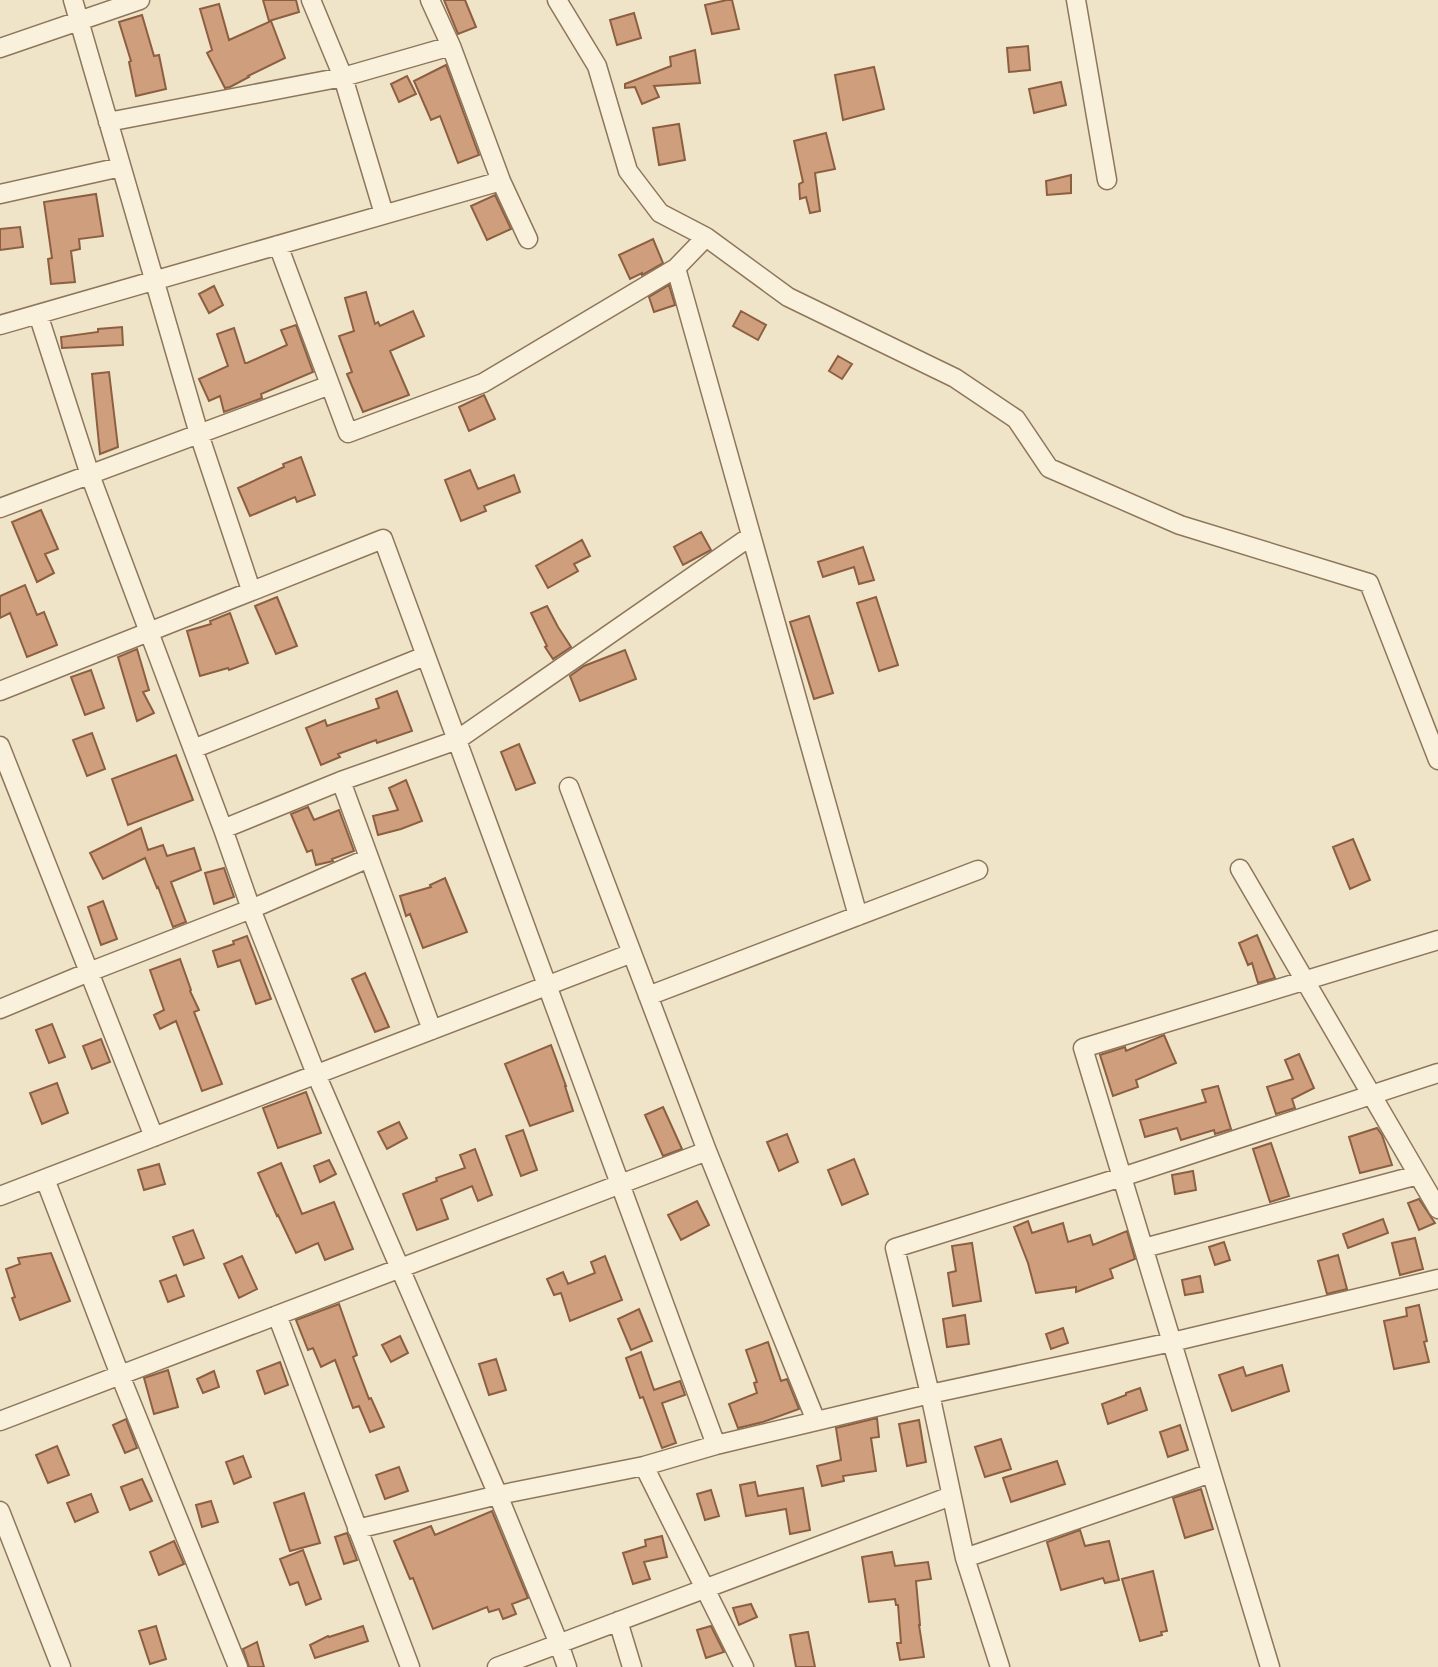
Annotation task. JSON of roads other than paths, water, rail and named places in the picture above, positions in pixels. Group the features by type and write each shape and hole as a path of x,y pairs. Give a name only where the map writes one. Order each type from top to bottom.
{"street":[{"path":"73,0 199,434 251,590"},
{"path":"0,48 140,0"},
{"path":"311,0 343,76 384,215"},
{"path":"430,0 451,46 501,181 528,239"},
{"path":"557,0 597,66 628,171 660,213 706,237 788,297 956,378 1016,419 1049,468 1180,525 1369,583 1438,760"},
{"path":"1076,0 1107,180"},
{"path":"108,122 343,76 451,46"},
{"path":"0,194 121,167"},
{"path":"0,325 501,181"},
{"path":"278,245 348,433 483,383 676,268 706,237"},
{"path":"676,268 858,916"},
{"path":"38,314 90,475 251,909 316,1074 398,1269 498,1495 567,1667"},
{"path":"0,508 330,385"},
{"path":"223,829 341,781 457,740 751,536"},
{"path":"0,691 383,539 716,1445"},
{"path":"193,749 425,656"},
{"path":"0,746 154,1137"},
{"path":"341,781 432,1030"},
{"path":"569,787 707,1151 816,1421"},
{"path":"0,1009 251,909 369,858"},
{"path":"1240,869 1438,1209"},
{"path":"648,996 978,870"},
{"path":"1270,1667 1083,1048 1438,940"},
{"path":"0,1196 632,953"},
{"path":"1000,1667 965,1558 895,1248 1438,1073"},
{"path":"0,1420 707,1151"},
{"path":"1143,1248 1418,1175"},
{"path":"45,1179 120,1375 238,1667"},
{"path":"357,1529 498,1495 644,1466 716,1445 930,1394 1172,1342 1438,1279"},
{"path":"277,1315 410,1667"},
{"path":"644,1466 744,1667"},
{"path":"965,1558 1211,1473"},
{"path":"497,1667 951,1496"},
{"path":"0,1511 61,1667"},
{"path":"618,1621 632,1667"}]}
